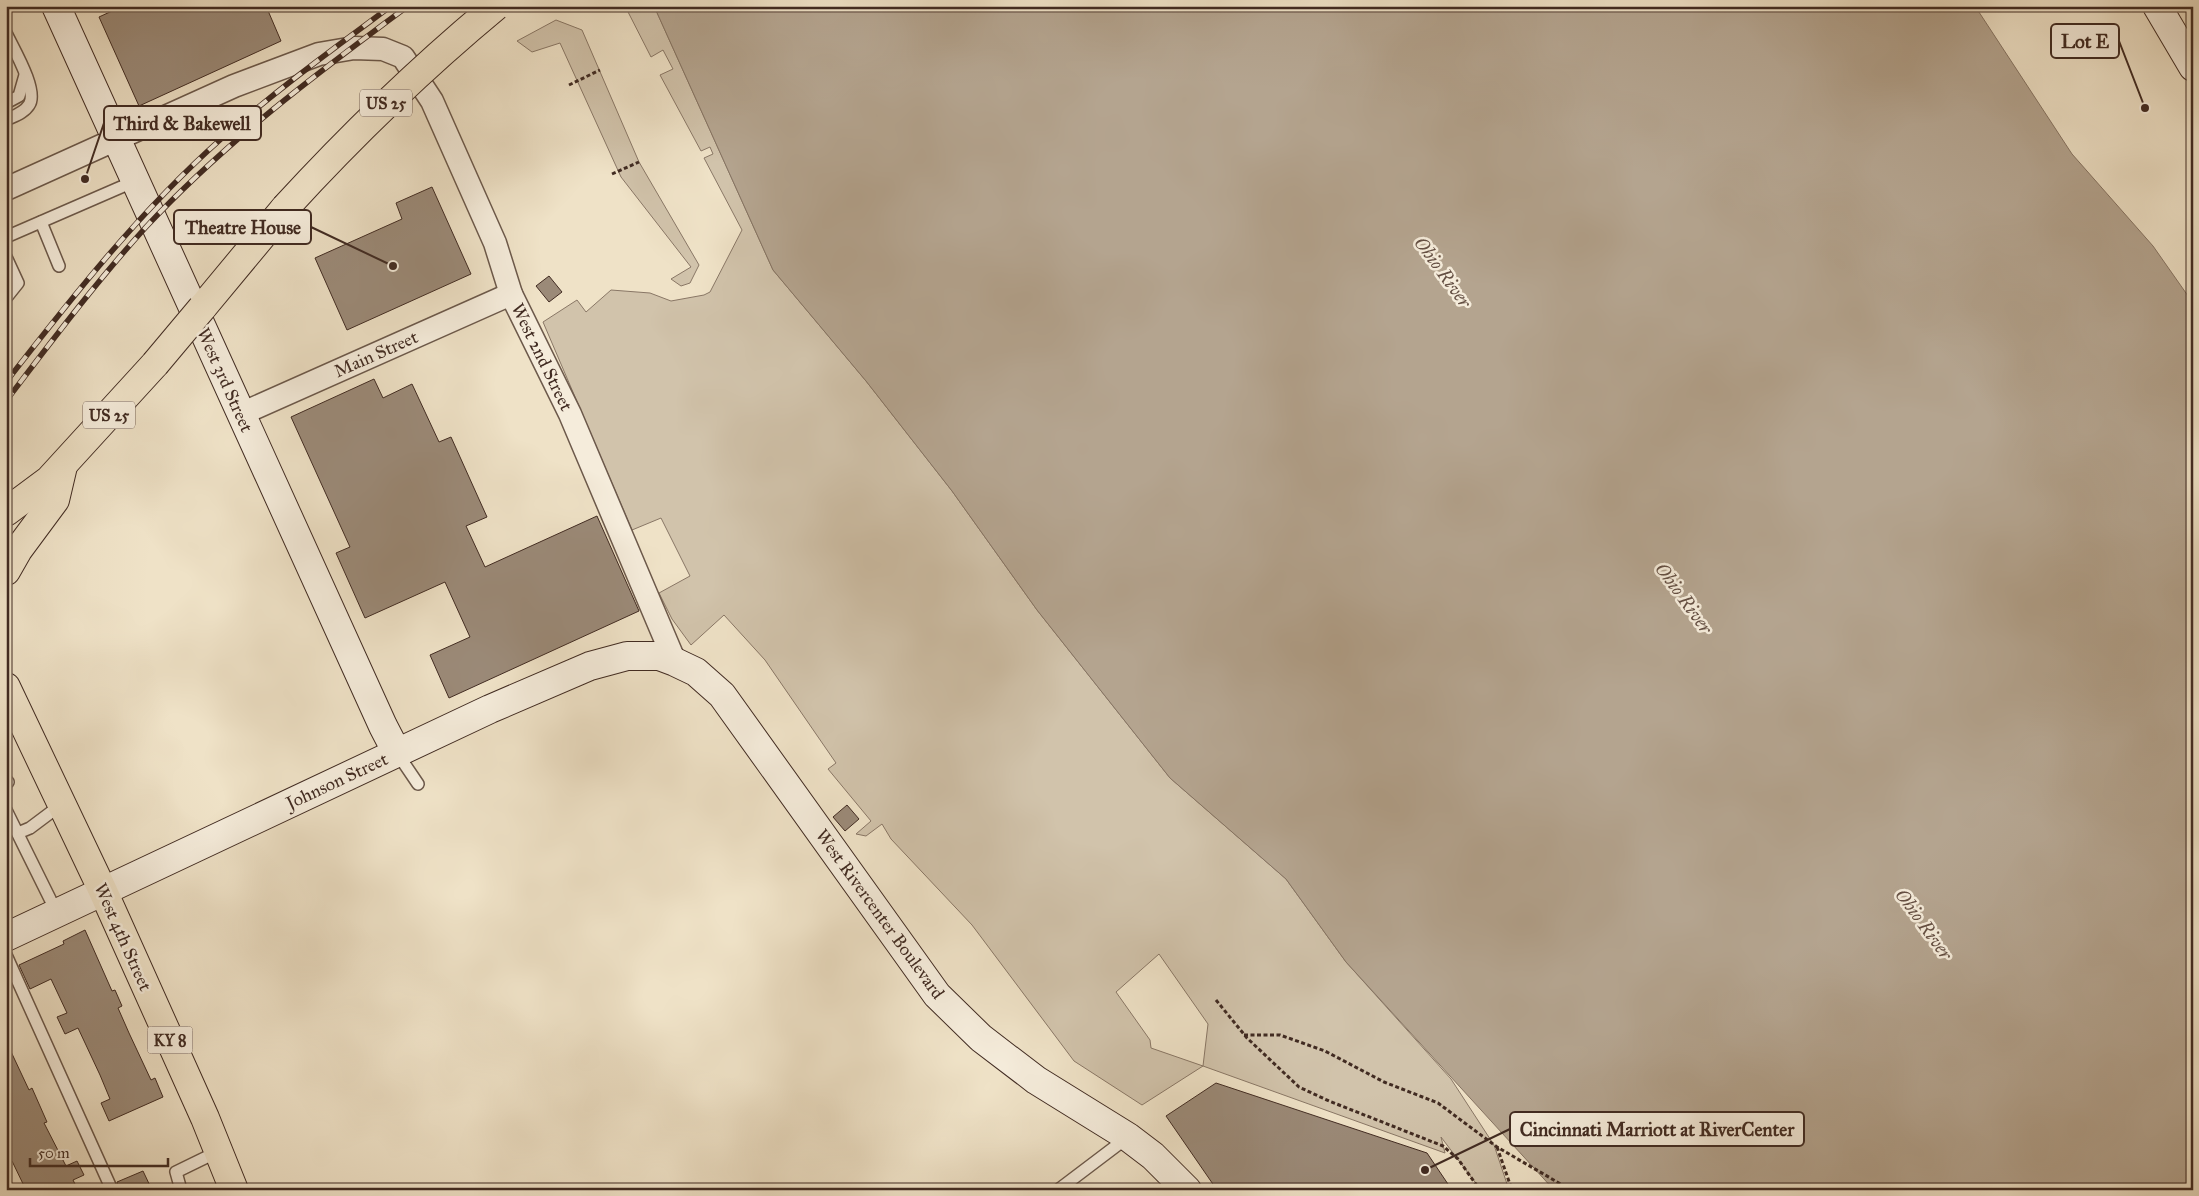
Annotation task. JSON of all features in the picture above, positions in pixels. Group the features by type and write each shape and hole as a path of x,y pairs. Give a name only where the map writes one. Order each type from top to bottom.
{"main road":[{"name":"US 25","path":"6,512 19,495 63,466 155,364 285,208 331,158 386,103 455,40 496,6"},
{"path":"6,571 18,550 55,500 63,466"},
{"name":"West 4th Street","path":"6,687 19,723 62,804 102,891 219,1152 234,1190"}],"street":[{"name":"West 3rd Street","path":"56,6 383,726 397,753"},
{"path":"2157,6 2193,66"},
{"name":"West 2nd Street","path":"116,139 234,86 318,54 354,48 383,49 404,57 432,101 495,243 511,294 570,414 676,662"},
{"path":"6,189 116,139"},
{"name":"Main Street","path":"241,414 511,294"},
{"name":"Johnson Street","path":"6,937 490,709 590,666 628,656 659,656 676,662"},
{"name":"West Rivercenter Boulevard","path":"676,662 696,672 722,695 937,994 981,1038 1036,1080 1128,1137 1153,1156 1186,1190"}],"lane":[{"path":"6,33 33,97 29,106 6,120"},
{"path":"6,103 19,96 25,75"},
{"path":"6,237 135,181"},
{"path":"41,222 59,266"},
{"path":"6,257 18,283 6,298"},
{"path":"397,753 418,784"},
{"path":"18,833 30,828 62,804"},
{"path":"6,810 56,913"},
{"path":"6,955 112,1190"},
{"path":"1058,1190 1128,1137"},
{"path":"180,1190 176,1172 219,1152"}],"path":[{"path":"569,85 600,70"},
{"path":"612,174 639,162"},
{"path":"1216,1000 1244,1035 1299,1087 1329,1101 1443,1146 1458,1159 1480,1190"},
{"path":"1244,1035 1280,1035 1325,1051 1384,1082 1438,1103 1497,1147 1571,1190"},
{"path":"1497,1147 1512,1190"}],"shaded area":[{"path":"625,6 654,6 773,270 866,381 952,491 1037,610 1170,778 1286,879 1346,962 1451,1079 1494,1145 1509,1190 1481,1190 1441,1137 1445,1153 1203,1066 1142,1105 1074,1061 972,925 891,839 882,824 866,836 856,834 871,821 828,769 836,763 765,660 724,615 691,645 672,619 659,593 690,576 661,518 632,530 543,322 577,300 586,312 611,290 650,293 671,301 704,295 710,292 742,230 704,158 713,154 710,147 701,151 660,75 673,69 663,50 651,57","holes":["1159,954 1208,1024 1203,1066 1151,1048 1150,1040 1116,992"]},
{"path":"556,20 582,30 639,162 699,265 690,283 681,286 671,279 691,267 621,177 560,43 532,52 517,41"}],"water":[{"name":"Ohio River","path":"654,6 1975,6 2072,154 2153,246 2193,303 2193,1190 1554,1190 1346,962 1286,879 1170,778 1037,610 952,491 866,381 773,270"}],"building":[{"path":"123,6 266,6 281,41 139,106 99,17"},
{"path":"432,187 471,274 347,330 315,258 402,219 396,203"},
{"path":"549,276 562,292 549,302 536,286"},
{"path":"374,379 383,398 412,384 439,442 451,437 487,517 466,526 485,567 597,516 639,611 449,698 430,655 470,637 445,582 365,618 336,553 350,547 291,417"},
{"path":"847,805 859,819 845,831 833,817"},
{"path":"85,930 112,991 115,990 122,1006 118,1008 129,1033 151,1080 155,1078 163,1097 109,1121 101,1103 110,1099 78,1028 65,1034 57,1017 67,1013 51,979 30,989 19,965 64,944 63,941"},
{"path":"6,1041 29,1090 32,1088 47,1122 44,1123 66,1166 77,1161 84,1175 73,1180 78,1190 26,1190 12,1161 10,1162 6,1153"},
{"path":"1216,1083 1427,1153 1452,1190 1217,1190 1166,1116"},
{"path":"143,1171 152,1190 119,1190 117,1182"}],"railway":[{"path":"6,382 108,255 191,167 262,104 391,6"},
{"path":"6,401 109,269 176,196 272,110 408,6"}],"place":[{"name":"Lot E","path":"2145,108"},
{"name":"Third & Bakewell","path":"85,179"},
{"name":"Theatre House","path":"393,266"},
{"name":"Cincinnati Marriott at RiverCenter","path":"1425,1170"}]}
